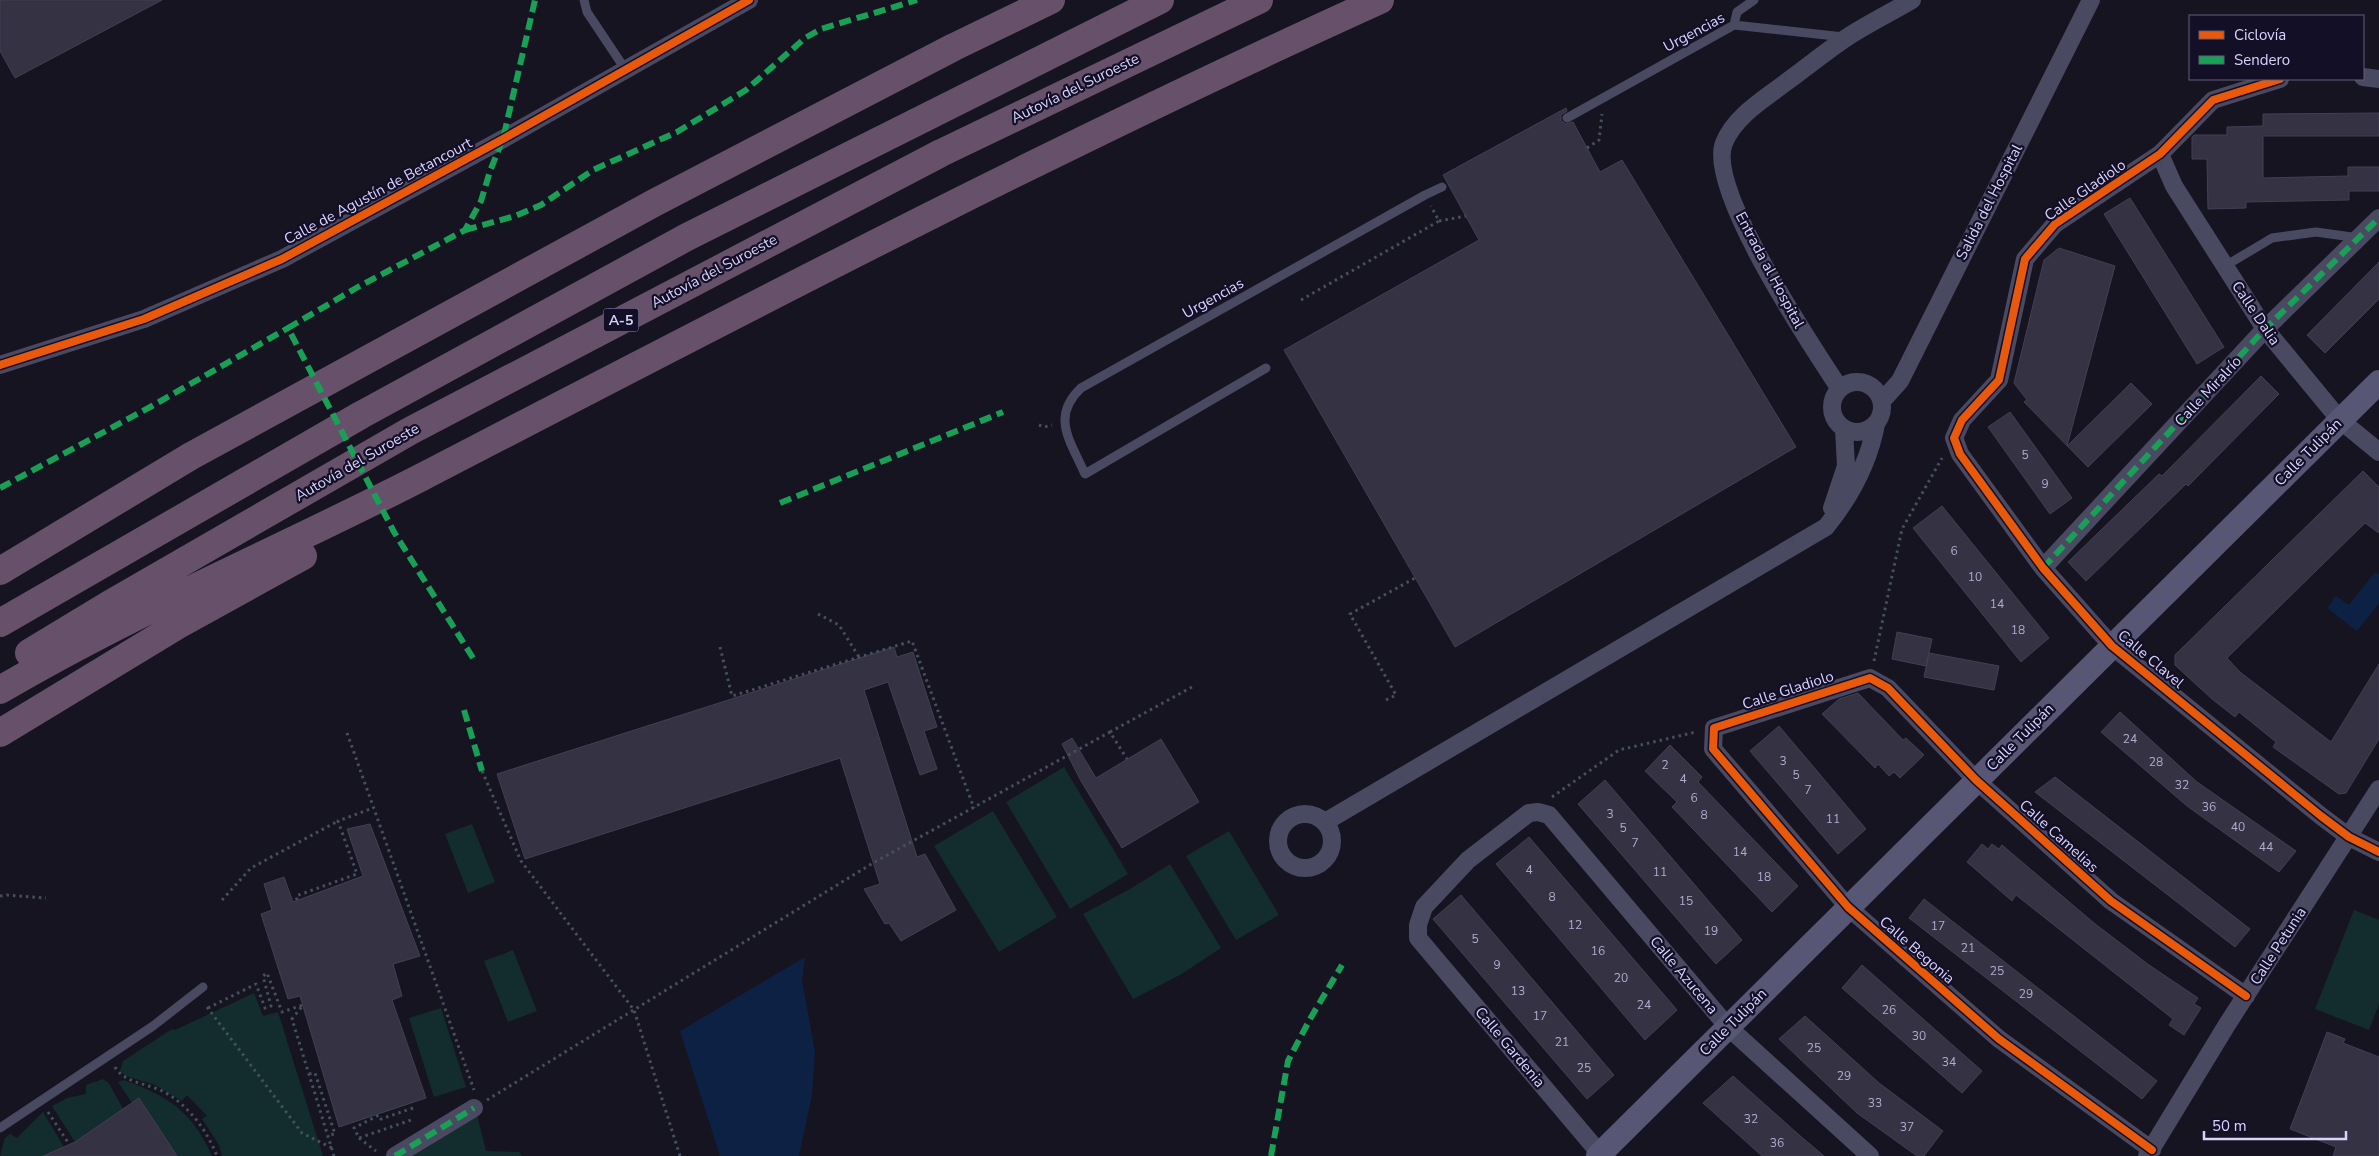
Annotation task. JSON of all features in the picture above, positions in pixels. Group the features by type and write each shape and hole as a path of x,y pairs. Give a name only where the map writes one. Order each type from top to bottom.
{"highway":[{"path":"0,571 191,456 654,203 954,47 1051,0"},
{"path":"0,622 361,415 687,237 1160,0"},
{"name":"Autovía del Suroeste","path":"0,670 110,604 410,431 941,153 1259,0"},
{"path":"0,690 55,658 343,518 527,422 1214,75 1380,0"},
{"path":"0,733 178,625 398,503 527,422"}],"street":[{"name":"Calle de Agustín de Betancourt","path":"0,365 144,319 282,258 503,139 749,0"},
{"name":"Entrada al Hospital","path":"1840,389 1809,343 1754,246 1730,194 1721,160 1723,144 1733,127 1749,110 1847,38 1912,0"},
{"name":"Salida del Hospital","path":"1882,401 1900,381 2091,0"},
{"path":"2364,77 2379,79"},
{"name":"Calle Gladiolo","path":"1954,438 1962,420 1999,380 2025,260 2055,224 2160,154 2213,100 2277,80"},
{"name":"Calle Dalia","path":"2160,154 2174,186 2265,330 2340,420 2379,452"},
{"name":"Calle Miralrío","path":"2043,568 2265,330 2379,218"},
{"name":"Calle Tulipán","path":"1600,1155 2379,382"},
{"path":"1324,822 1826,527 1844,504 1862,468 1873,441 1876,424 1882,413 1882,401 1875,390 1864,383 1851,383 1840,389 1834,398 1832,410 1836,421 1844,429 1860,432 1876,424"},
{"path":"1826,527 1846,466 1844,429"},
{"name":"Calle Clavel","path":"1954,438 1960,454 2043,568 2112,646 2349,837 2379,852"},
{"name":"Calle Gladiolo","path":"1714,728 1870,678"},
{"name":"Calle Camelias","path":"1870,678 1888,688 1976,780 2111,901 2246,996"},
{"name":"Calle Begonia","path":"1714,728 1713,749 1848,907 1999,1040 2149,1153"},
{"name":"Calle Petunia","path":"2149,1153 2246,996 2379,788"},
{"name":"Calle Azucena","path":"1529,813 1538,812 1549,815 1728,1027 1870,1156"},
{"name":"Calle Gardenia","path":"1529,813 1468,860 1424,907 1418,925 1418,938 1600,1155"},
{"path":"395,1156 477,1106"}],"lane":[{"path":"584,0 588,12 625,69"},
{"path":"1734,25 1737,12 1754,0"},
{"name":"Urgencias","path":"1567,118 1734,25 1847,38"},
{"name":"Urgencias","path":"1266,368 1085,474 1064,422 1068,404 1081,388 1425,194 1442,187"},
{"path":"2225,266 2272,238 2316,232 2359,238"},
{"path":"0,1128 153,1026 203,986"}],"path":[{"path":"1587,148 1599,140 1603,112"},
{"path":"1429,203 1439,221"},
{"path":"1301,300 1439,221 1466,216"},
{"path":"1870,678 1902,529 1954,438"},
{"path":"1386,700 1396,695 1350,614 1415,578"},
{"path":"818,614 839,625 859,657"},
{"path":"720,647 732,696 912,641 974,808"},
{"path":"347,733 477,1106 873,863 1192,687"},
{"path":"1529,813 1619,750 1714,728"},
{"path":"1110,732 1127,759"},
{"path":"482,771 521,861 634,1010 680,1156"},
{"path":"222,900 251,868 338,821 372,808"},
{"path":"297,900 296,896 357,874 338,821"},
{"path":"0,896 46,898"},
{"path":"332,1149 302,1133 208,1008 256,984 265,1008 271,1006 263,976 267,973 282,1012 302,1005 292,1019 328,1135 332,1149 334,1156"},
{"path":"113,1064 120,1076 159,1090 176,1100 198,1122 209,1137 217,1156"},
{"path":"309,1074 315,1073 329,1114 335,1134 328,1135"},
{"path":"41,1101 68,1144"},
{"path":"376,1151 359,1138 354,1128 379,1114 381,1119 413,1108"},
{"path":"359,1138 414,1119"}],"green space":[{"path":"1064,767 1128,874 1070,909 1006,802"},
{"path":"993,811 1057,917 999,952 934,846"},
{"path":"472,824 495,882 468,893 445,834"},
{"path":"1229,831 1279,915 1236,940 1186,856"},
{"path":"1170,864 1221,948 1180,975 1133,999 1083,914 1130,889"},
{"path":"2354,910 2379,920 2379,1004 2369,1030 2315,1009"},
{"path":"513,950 537,1011 508,1022 484,961"},
{"path":"254,993 263,1016 278,1012 323,1156 222,1156 219,1145 202,1119 207,1116 187,1095 182,1101 155,1085 126,1076 120,1071 123,1061 172,1029 175,1030"},
{"path":"441,1008 466,1087 434,1097 409,1018"},
{"path":"103,1079 109,1083 123,1109 75,1142 52,1106 67,1098 86,1094 86,1085"},
{"path":"124,1080 154,1092 177,1108 196,1128 212,1156 177,1156 139,1098 132,1103 118,1082"},
{"path":"43,1112 64,1147 51,1156 0,1156 5,1138 10,1134 17,1138"},
{"path":"477,1115 486,1151 519,1152 522,1156 413,1156"}],"water":[{"path":"2375,572 2379,575 2379,603 2357,631 2327,608 2336,596 2349,605"},
{"path":"805,957 802,980 815,1052 812,1095 799,1156 720,1156 680,1031"}],"building":[{"path":"0,0 162,0 15,78 0,51"},
{"path":"1566,108 1567,111 1561,115 1561,121 1566,124 1573,122 1600,172 1622,160 1796,447 1455,647 1284,350 1479,240 1443,175"},
{"path":"2379,113 2379,136 2263,136 2263,178 2348,176 2348,167 2379,167 2379,191 2349,191 2349,200 2246,202 2246,208 2208,209 2207,159 2192,159 2192,137 2194,135 2227,135 2227,127 2263,126 2263,114"},
{"path":"2130,198 2224,347 2197,364 2104,214"},
{"path":"2059,248 2115,266 2067,446 2024,402 2027,400 2014,383 2044,260"},
{"path":"2379,262 2379,299 2325,353 2307,335"},
{"path":"2261,376 2279,394 2188,486 2186,484 2086,581 2068,562 2159,474 2162,476"},
{"path":"2131,383 2152,404 2088,467 2067,446"},
{"path":"2010,412 2072,498 2050,514 1988,427"},
{"path":"2363,471 2379,487 2379,533 2365,523 2227,658 2240,672 2331,742 2379,664 2379,739 2346,793 2339,794 2273,747 2276,742 2239,712 2235,717 2212,699 2175,665 2175,655"},
{"path":"1942,506 2049,638 2021,662 1913,528"},
{"path":"1897,632 1932,639 1926,666 1892,659"},
{"path":"894,647 897,657 913,652 937,727 924,731 937,769 920,775 888,682 864,690 917,857 925,854 956,910 901,941 889,923 885,924 864,889 880,884 840,758 525,859 497,774"},
{"path":"1929,653 1999,666 1994,690 1924,677"},
{"path":"1858,693 1903,740 1906,738 1924,755 1900,778 1894,772 1889,776 1878,764 1875,768 1822,714 1839,699"},
{"path":"2120,712 2197,782 2296,851 2279,872 2187,806 2101,732"},
{"path":"1779,726 1866,829 1838,854 1750,751"},
{"path":"1072,738 1096,778 1161,739 1199,802 1122,848 1081,781 1062,744"},
{"path":"1670,745 1702,777 1698,782 1798,886 1772,912 1672,807 1677,802 1645,771"},
{"path":"2055,777 2250,929 2235,947 2035,792"},
{"path":"1605,780 1742,940 1716,964 1578,804"},
{"path":"370,824 420,956 393,964 402,996 392,1000 426,1098 339,1127 300,996 288,999 261,914 272,910 264,884 284,877 293,902 363,876 347,829"},
{"path":"1529,837 1677,1010 1645,1040 1496,864"},
{"path":"1982,844 1988,849 1992,844 1999,849 2002,845 2094,923 2149,965 2198,998 2194,1004 2201,1008 2184,1035 2169,1025 2173,1019 2016,895 2012,901 1967,862"},
{"path":"1461,895 1614,1075 1587,1099 1433,919"},
{"path":"1924,899 2157,1081 2142,1099 1909,918"},
{"path":"1862,965 1982,1071 1962,1093 1842,988"},
{"path":"1805,1016 1879,1083 1943,1131 1924,1156 1917,1156 1857,1113 1779,1039"},
{"path":"2327,1032 2345,1039 2343,1043 2379,1057 2379,1156 2333,1156 2336,1147 2290,1129"},
{"path":"1733,1076 1824,1156 1762,1156 1703,1103"},
{"path":"139,1098 177,1156 43,1156 75,1142"}],"marked path":[{"path":"473,658 394,532 288,328 358,287 465,230 481,201 490,171 503,139 535,0"},
{"path":"465,230 515,216 541,205 593,170 677,132 746,90 805,38 821,29 917,0"},
{"path":"2043,568 2265,329 2379,218"},
{"path":"0,488 152,406 288,328"},
{"path":"780,503 1003,412"},
{"path":"464,710 482,771"},
{"path":"1271,1156 1288,1061 1342,965"},
{"path":"395,1156 474,1108"}],"cycle path":[{"path":"0,365 144,319 282,259 503,139 749,0"},
{"path":"2277,80 2213,100 2160,154 2055,224 2025,259 1999,380 1962,420 1954,438 1960,454 2043,568 2112,646 2321,816 2349,837 2379,852"},
{"path":"2152,1150 1999,1039 1848,907 1713,749 1714,728 1870,678 1888,688 1976,780 2111,901 2246,996"}]}
